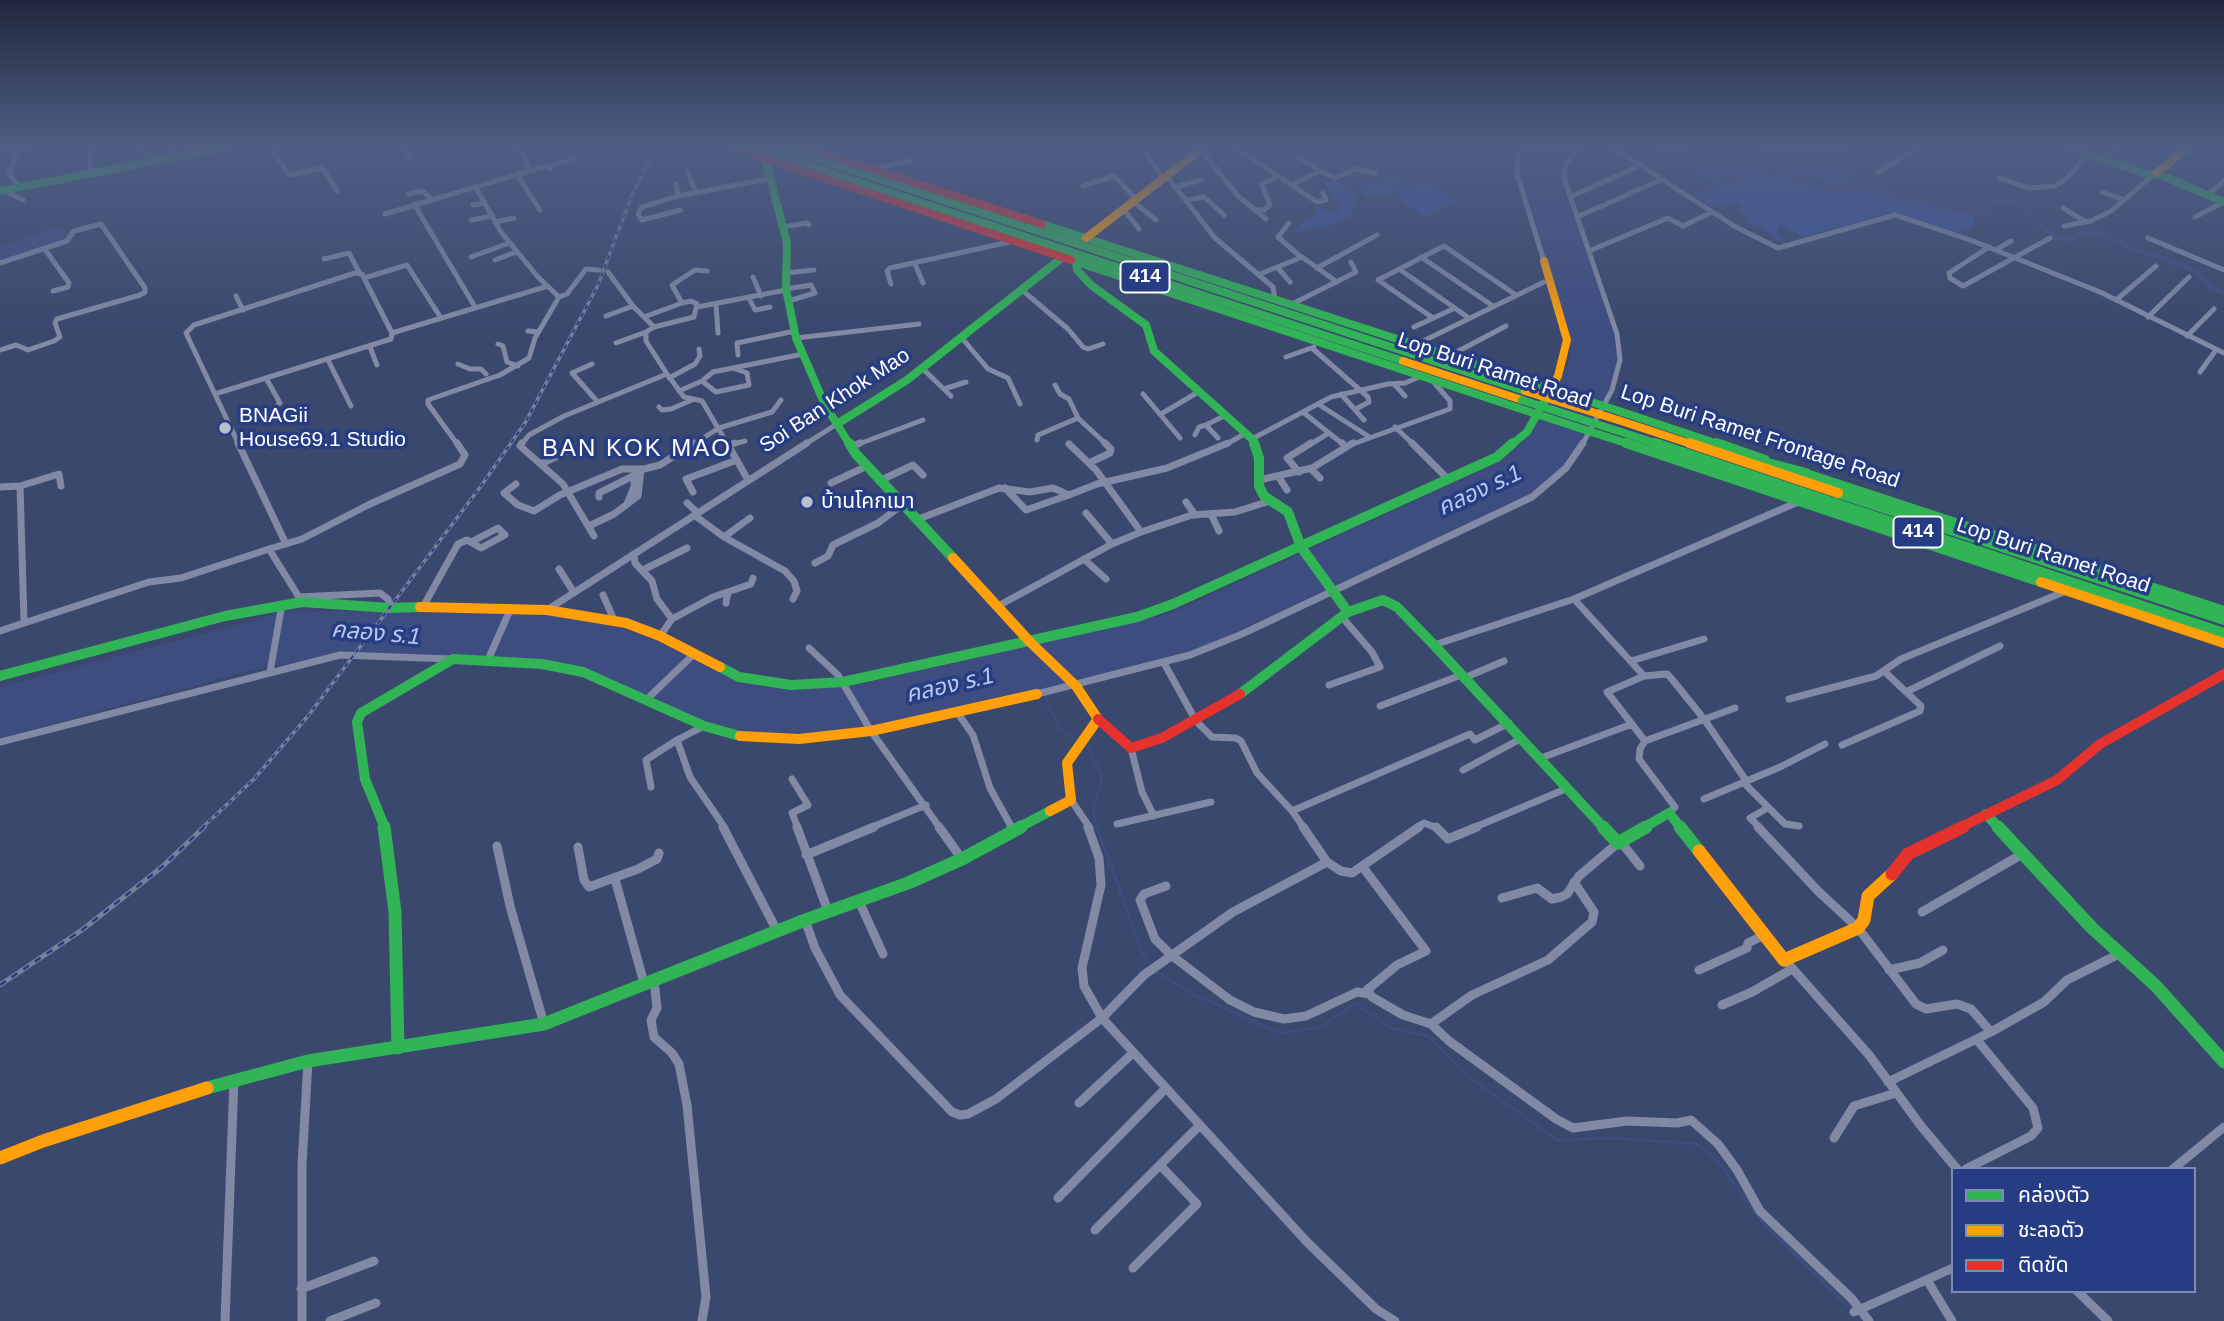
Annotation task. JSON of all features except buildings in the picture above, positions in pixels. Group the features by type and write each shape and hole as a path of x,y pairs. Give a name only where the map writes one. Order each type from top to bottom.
{"street":[{"path":"386,214 401,209"},
{"path":"417,209 475,307"},
{"path":"488,209 516,252 559,297"},
{"path":"641,209 638,214 642,220 681,210"},
{"path":"777,209 788,257 787,293 796,334 825,405 836,424 879,481 1030,642 1076,686 1098,719 1131,748 1142,792 1154,816"},
{"name":"Lop Buri Ramet Frontage Road","path":"921,209 1137,280 1317,346 1431,379 1524,395 1615,424 1806,473 2224,611"},
{"path":"933,209 954,220"},
{"name":"Lop Buri Ramet Road","path":"952,209 1216,301 1341,336 1615,424 1990,556 2224,633"},
{"name":"Lop Buri Ramet Road","path":"959,209 1211,286 1341,336"},
{"name":"Lop Buri Ramet Frontage Road","path":"993,209 1449,356 1524,395"},
{"path":"1143,209 1156,220"},
{"path":"1193,209 1215,238 1261,274 1276,291 1275,299"},
{"path":"1217,209 1224,215"},
{"path":"1255,210 1266,209"},
{"path":"0,676 300,599 390,608 424,606 547,610 615,622 660,636 739,677 791,685 843,682 1137,617 1173,604 1449,480 1497,457 1527,432 1558,376 1567,340 1528,209"},
{"path":"0,742 340,655 488,659 542,664 583,672 704,726 733,736 799,739 871,732 1076,686 1164,663 1242,634 1532,497 1566,468 1577,454 1612,390 1620,360 1617,334 1574,209"},
{"path":"1577,217 1596,209"},
{"path":"1707,209 1778,248 1895,215 1992,249 2116,300 2224,353"},
{"path":"2064,209 2087,222"},
{"path":"2064,226 2087,222 2113,209"},
{"path":"2195,217 2211,209"},
{"path":"1086,238 1124,210 1139,229"},
{"path":"1255,210 1266,219"},
{"path":"1589,251 1668,218 1683,226 1712,212"},
{"path":"471,220 514,218"},
{"path":"478,223 494,219"},
{"path":"783,227 807,223 809,225"},
{"path":"1289,223 1278,237 1337,282"},
{"path":"0,263 67,241 74,232 103,225 145,288 145,292 57,319 55,323 60,337 46,345 28,350 16,345 0,350"},
{"path":"1317,268 1377,236"},
{"path":"2011,241 1949,273 1950,278 1963,286 2050,238"},
{"path":"2148,238 2224,270"},
{"path":"891,284 887,269 1015,241"},
{"path":"471,257 509,243"},
{"path":"1433,318 1378,280 1444,246 1516,295"},
{"path":"44,248 69,283 66,288 53,292"},
{"path":"495,260 516,252"},
{"path":"215,394 391,340 392,333 349,253 324,259"},
{"name":"Soi Ban Khok Mao","path":"547,610 922,368 1063,257"},
{"path":"1261,274 1301,257"},
{"path":"1422,257 1493,306"},
{"path":"1147,259 1211,286"},
{"path":"1076,261 1077,270 1091,285 1146,325 1154,351 1249,436 1259,457 1259,480 1264,496 1288,512 1301,547 1380,667 1329,685"},
{"path":"1292,304 1356,272 1351,262"},
{"path":"364,278 407,264 427,300 441,318"},
{"path":"915,264 923,283"},
{"path":"2116,300 2156,266"},
{"path":"1278,268 1290,282"},
{"path":"1399,269 1469,318"},
{"path":"0,631 149,582 181,578 302,539 353,512 460,464 465,455 428,401 518,366 529,358 538,332 559,297 567,294 586,270 599,270"},
{"path":"682,303 672,285 695,270 707,271"},
{"path":"786,273 814,270"},
{"path":"286,544 186,333 194,325 359,272"},
{"path":"608,272 633,306 654,327"},
{"path":"2148,317 2189,277"},
{"path":"753,278 761,296"},
{"path":"1137,280 1216,301"},
{"path":"1415,345 1544,282"},
{"path":"392,333 548,286"},
{"path":"1022,290 1068,329 1083,347 1088,349 1104,344"},
{"path":"612,295 621,291"},
{"path":"697,307 787,293"},
{"path":"236,296 243,310"},
{"path":"513,296 519,302"},
{"path":"749,298 755,310 770,307"},
{"path":"615,343 654,327 694,317 697,307 695,302 682,303 644,317"},
{"path":"716,304 718,333"},
{"path":"606,316 633,306"},
{"path":"1415,327 1455,308"},
{"path":"2187,336 2214,309"},
{"path":"534,323 544,323"},
{"path":"738,355 737,343 796,334 919,324"},
{"path":"1449,356 1506,326"},
{"path":"528,331 538,332"},
{"path":"646,332 646,341 679,391 684,397 702,401 748,480"},
{"path":"961,337 988,369 1008,379 1020,404"},
{"path":"498,344 503,346 507,362 518,366"},
{"path":"1286,358 1317,346 1368,397 1369,402 1356,409"},
{"path":"370,348 377,365"},
{"path":"594,536 569,492 520,446 529,435 597,401 695,364 700,356 699,349"},
{"path":"2200,372 2217,350"},
{"path":"679,391 702,381 713,372 803,354"},
{"path":"328,360 351,406"},
{"path":"458,364 470,369 481,369 487,376"},
{"path":"592,364 572,373 597,401"},
{"path":"702,381 716,392 749,385 747,373 731,368"},
{"path":"922,368 951,396"},
{"path":"1005,488 1026,510 1105,483 1167,468 1304,413 1341,394 1410,382 1417,378 1418,374"},
{"path":"477,377 487,376"},
{"path":"266,378 280,404 271,411"},
{"path":"1259,480 1311,469 1368,436 1450,408 1450,401 1431,379"},
{"path":"944,389 966,382"},
{"path":"1394,384 1405,396"},
{"path":"1055,386 1056,390 1067,398 1079,418 1111,449 1110,453 1090,463"},
{"path":"1161,414 1200,391"},
{"path":"1067,398 1074,394"},
{"path":"1143,394 1180,438"},
{"path":"1341,394 1364,420"},
{"path":"659,407 662,410 671,409 693,399"},
{"path":"599,497 599,493 637,471 660,465 719,428 772,412 781,400"},
{"path":"1318,404 1368,436"},
{"path":"1304,413 1346,447"},
{"path":"1195,435 1199,427 1226,415"},
{"path":"1037,440 1038,435 1079,418"},
{"path":"851,447 923,421"},
{"name":"Lop Buri Ramet Frontage Road","path":"1615,424 1798,502 2224,643"},
{"name":"Lop Buri Ramet Road","path":"1615,424 1689,442 1776,479 2224,620"},
{"path":"1206,425 1217,438"},
{"path":"1395,427 1449,480"},
{"path":"1299,472 1287,458 1329,433"},
{"path":"729,445 745,441"},
{"path":"1689,442 1806,473"},
{"path":"1069,444 1090,463 1141,532"},
{"path":"541,464 572,449"},
{"path":"693,492 686,479 737,460"},
{"path":"879,481 913,465 923,475"},
{"path":"831,483 867,466"},
{"path":"516,484 504,493 517,505 534,511 622,469 637,471"},
{"path":"1311,469 1320,478"},
{"path":"589,526 624,508 638,496 637,471"},
{"path":"0,487 20,486 58,474 61,486"},
{"path":"1278,476 1287,490"},
{"path":"20,486 24,621"},
{"path":"916,520 1005,488 1030,492 1054,488 1069,495"},
{"path":"998,606 1112,544 1141,532 1195,515 1248,509 1270,501"},
{"path":"1186,502 1195,515"},
{"path":"1434,645 1574,598 1798,502"},
{"path":"687,503 724,537 785,571 794,581 797,591 793,599"},
{"path":"815,563 828,556 833,545 878,523 902,505"},
{"path":"1086,513 1112,544"},
{"path":"1211,514 1219,531"},
{"path":"724,537 750,518"},
{"path":"424,606 457,546 464,541 481,548 505,535 498,527 471,542"},
{"path":"643,570 687,548"},
{"path":"269,549 300,599"},
{"path":"634,554 635,563 652,581 657,599 672,619"},
{"path":"1990,556 2141,614"},
{"path":"1084,559 1106,579"},
{"path":"559,569 573,591"},
{"path":"660,636 672,619 751,584 753,578"},
{"path":"1789,698 1885,672 1901,659 2067,591"},
{"path":"726,603 728,592"},
{"path":"603,595 615,622"},
{"path":"1574,598 1644,676"},
{"path":"1131,748 1162,738 1196,721 1230,701 1345,614 1383,600 1397,607 1434,645 1640,866"},
{"path":"270,672 282,603"},
{"path":"488,659 510,609"},
{"path":"1631,662 1704,639"},
{"path":"1906,692 2000,646"},
{"path":"809,648 827,662 843,682 871,732 926,805 962,859"},
{"path":"646,700 694,654"},
{"path":"398,1048 395,912 386,832 365,779 357,722 361,713 453,659"},
{"path":"1380,706 1504,661"},
{"path":"1164,663 1196,721 1212,737 1237,738 1241,741 1257,773 1292,811 1326,862 1347,873 1352,873 1424,823 1435,827 1448,839 1568,788"},
{"path":"1842,745 1920,711 1921,706 1885,672"},
{"path":"1645,741 1607,692 1644,676 1667,674 1704,719 1746,782 1786,824 1800,826"},
{"path":"1722,1005 1752,992 1788,964 1858,928 1864,920 1868,896 1887,880 1908,854 2057,780 2100,744 2224,674"},
{"path":"1502,898 1537,888 1552,899 1567,894 1574,882 1619,841 1669,813 1675,807 1639,759 1640,749 1645,741 1735,708"},
{"path":"957,712 973,735 990,788 1013,831"},
{"path":"1098,719 1067,763 1072,800 1090,829 1099,858 1101,885 1082,968 1084,986 1102,1018 1307,1242 1376,1309 1395,1321"},
{"path":"1292,811 1470,734 1475,740 1508,723"},
{"path":"1541,758 1632,724"},
{"path":"651,787 646,760 704,726"},
{"path":"1463,770 1522,738"},
{"path":"677,740 691,777 729,835 777,931"},
{"path":"1704,799 1825,744"},
{"path":"792,779 808,805 792,813 828,911"},
{"path":"0,1158 43,1141 234,1079 309,1062 544,1024 962,859 1072,800"},
{"path":"1117,824 1210,802"},
{"path":"806,855 926,805"},
{"path":"1764,810 1750,818 1818,891 1858,928 1916,1004 1926,1009 1957,1003 1971,1009 1991,1032"},
{"path":"1669,813 1764,935 1869,1055 1955,1167"},
{"path":"1986,814 2119,954 2156,986 2224,1062"},
{"path":"497,846 510,906 544,1024"},
{"path":"578,847 587,886 615,879 657,859 659,853"},
{"path":"1922,912 2024,853"},
{"path":"805,920 815,948 840,995 952,1112 968,1114 996,1100 1102,1018 1144,975 1171,955 1233,912 1326,862"},
{"path":"1362,866 1426,951 1387,972 1367,990 1369,994"},
{"path":"615,879 657,1008 650,1020 654,1037 672,1053 679,1064 687,1105 706,1297 702,1321"},
{"path":"1431,1024 1472,995 1548,960 1592,922 1594,912 1574,882"},
{"path":"1166,886 1144,894 1140,900 1155,939 1171,955 1230,1000 1254,1012 1284,1019 1306,1016 1357,992 1369,994 1403,1015 1431,1024 1459,1049 1556,1119 1573,1128 1627,1121 1677,1123 1691,1120 1718,1144 1737,1170 1760,1211 1869,1321"},
{"path":"859,901 883,954"},
{"path":"1699,970 1747,948 1748,943 1764,935"},
{"path":"1889,971 1920,963 1943,950"},
{"path":"1888,1082 1977,1040 2044,1002 2067,980 2119,954"},
{"path":"1970,1167 2031,1136 2038,1128 2033,1108 1977,1040"},
{"path":"1079,1103 1133,1053"},
{"path":"302,1321 302,1165 309,1062"},
{"path":"225,1321 234,1079"},
{"path":"1058,1198 1165,1089"},
{"path":"1834,1138 1854,1106 1896,1093"},
{"path":"1095,1230 1200,1125"},
{"path":"2176,1167 2224,1127"},
{"path":"1133,1268 1197,1204 1160,1165"},
{"path":"301,1289 374,1261"},
{"path":"1858,1311 1951,1269"},
{"path":"1927,1280 1952,1321"},
{"path":"2079,1293 2108,1321"},
{"path":"330,1321 376,1303"}],"shaded area":[{"path":"1316,209 1322,209 1331,214 1337,213 1339,209 1353,209 1349,218 1296,232 1301,224 1315,218"},
{"path":"1412,209 1442,209 1424,217"},
{"path":"1740,209 1945,209 1975,216 1974,228 1958,232 1889,213 1803,237 1785,226 1778,226 1778,233 1785,241 1778,240 1760,227 1746,223 1744,213 1737,212"}],"water":[{"name":"คลอง ร.1","path":"1529,209 1571,209 1616,335 1618,359 1612,388 1576,454 1565,467 1534,492 1509,506 1194,651 1045,690 876,728 798,737 735,733 652,700 601,674 536,662 343,656 263,667 0,738 0,687 290,611 546,614 622,628 669,647 727,677 763,687 802,690 865,683 1156,617 1178,610 1489,467 1514,452 1531,433 1570,361 1570,342"},
{"path":"61,226 68,233 67,238 0,261 0,246"}],"waterway":[{"path":"1945,209 1980,215 1987,209"},
{"path":"2025,209 2041,226 2056,237 2069,240 2084,232 2102,234 2133,249 2181,264 2197,273 2212,288 2224,293"},
{"path":"1046,694 1048,706 1060,729 1076,740"},
{"path":"1084,745 1089,749 1102,777 1093,810 1097,828"},
{"path":"1097,827 1142,952 1152,967"},
{"path":"1155,971 1191,993 1280,1033 1321,1027 1355,1003 1391,1028 1428,1036 1466,1075 1557,1140 1612,1138 1697,1144 1717,1160 1761,1221 1851,1309"}],"railway":[{"path":"202,828 254,779 308,716 481,486 525,423 598,285 627,209"},
{"path":"0,985 82,930 162,867 204,827"}],"traffic: fast":[{"path":"778,209 787,243 786,289 796,338 825,405 856,454 953,558"},
{"path":"940,209 1403,361"},
{"path":"970,209 1525,391"},
{"path":"1042,224 1530,382"},
{"path":"837,424 907,380 1063,257"},
{"path":"1071,260 1518,408"},
{"path":"1076,261 1077,270 1091,285 1146,325 1154,351 1252,439 1259,458 1259,486 1264,496 1288,512 1301,547 1348,612"},
{"path":"1530,382 1622,412"},
{"path":"720,667 739,677 791,685 843,682 1137,617 1173,604 1497,457 1527,432 1550,391"},
{"path":"1522,400 1612,429"},
{"path":"1518,408 1607,437"},
{"path":"1622,412 1765,460"},
{"path":"1612,429 2224,633"},
{"path":"1607,437 2041,582"},
{"path":"1756,460 1806,473"},
{"path":"1797,471 2224,611"},
{"path":"1838,493 2224,620"},
{"path":"1240,694 1348,612 1383,600 1397,607 1434,645 1618,843 1669,813 1699,851"},
{"path":"0,676 225,616 302,602 390,608 420,607"},
{"path":"398,1048 395,912 386,832 365,779 357,722 361,713 453,659 542,664 583,672 704,726 740,736"},
{"path":"207,1088 308,1061 544,1024 805,920 908,883 962,859 1050,811"},
{"path":"1986,814 2092,928 2156,986 2224,1062"}],"traffic: slow":[{"path":"1086,238 1124,209"},
{"path":"1544,261 1567,340 1558,376 1550,391"},
{"path":"1403,361 1522,400"},
{"path":"1525,391 1618,420"},
{"path":"1618,420 1838,493"},
{"path":"953,558 1030,642 1076,686 1098,719 1067,763 1071,800 1050,811"},
{"path":"2041,582 2224,643"},
{"path":"420,607 547,610 626,623 660,636 720,667"},
{"path":"740,736 799,739 871,731 1037,694"},
{"path":"1699,851 1784,960 1858,928 1864,920 1868,896 1892,874"},
{"path":"0,1158 43,1141 207,1088"}],"traffic: jam":[{"path":"916,209 1071,260"},
{"path":"995,209 1042,224"},
{"path":"1892,874 1908,854 2057,780 2100,744 2224,674"},
{"path":"1098,719 1131,748 1162,738 1240,694"}],"place":[{"name":"BNAGii House69.1 Studio","path":"225,428"},
{"name":"บ้านโคกเมา","path":"807,502"}],"district":[{"name":"BAN KOK MAO","path":"637,449"}]}
